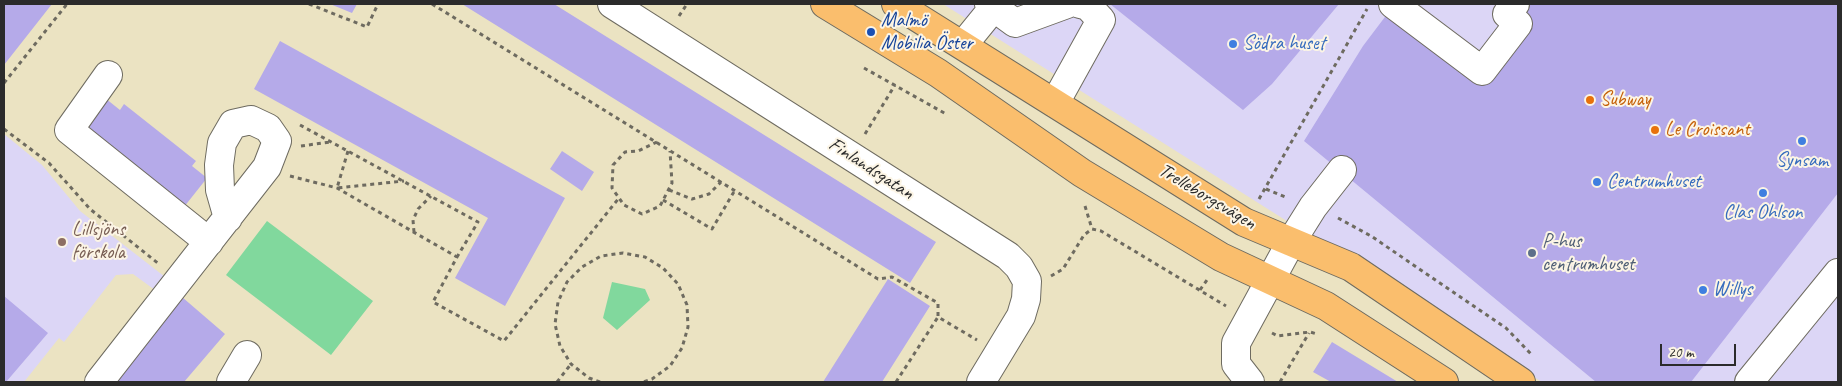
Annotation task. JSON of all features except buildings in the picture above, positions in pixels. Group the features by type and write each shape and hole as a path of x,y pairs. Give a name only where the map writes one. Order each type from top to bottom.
{"main road":[{"path":"825,4 938,73 1082,173 1221,257 1326,306 1444,382"},
{"name":"Trelleborgsvägen","path":"896,4 1244,222 1351,267 1521,382"}],"street":[{"name":"Finlandsgatan","path":"612,4 1008,256 1019,266 1027,281"},
{"path":"963,45 991,6 1016,23 1067,4"},
{"path":"1056,103 1100,20 1088,6 1080,4"},
{"path":"1393,4 1482,71 1518,24 1507,14 1515,4"},
{"path":"108,75 69,130 209,242"},
{"path":"1250,382 1236,364 1236,343 1269,279 1313,207 1342,170"},
{"path":"100,382 228,218"},
{"path":"1749,382 1838,272"},
{"path":"981,382 1020,316 1026,299 1027,281"},
{"path":"231,382 247,355"}],"path":[{"path":"4,83 67,4"},
{"path":"309,4 367,27 378,4"},
{"path":"432,4 878,279 892,277 938,303 938,317 896,382"},
{"path":"1370,4 1266,189 1352,224 1506,328 1536,358"},
{"path":"852,156 895,85"},
{"path":"292,120 478,222 433,302 504,341 619,198"},
{"path":"4,129 49,163 90,209 179,280"},
{"path":"298,146 330,142"},
{"path":"657,142 638,151 625,152 613,165 612,188 624,206 642,214 660,206 672,183 670,150"},
{"path":"337,188 348,151"},
{"path":"285,174 337,188 457,257"},
{"path":"337,188 404,181"},
{"path":"669,190 692,199 709,194 721,182"},
{"path":"663,200 712,229 735,190"},
{"path":"414,233 413,220 418,209 431,196"},
{"path":"1027,281 1051,276 1063,269 1084,235 1092,229 1102,231 1247,320 1278,336 1310,332 1318,334"},
{"path":"600,382 589,378 572,364 560,346 555,324 558,302 567,282 582,266 601,256 623,253 645,257 663,268 678,284 687,305 688,327 682,348 670,366 652,379 643,382"},
{"path":"938,317 998,354"},
{"path":"1280,382 1310,332"},
{"path":"557,382 572,364"}],"shaded area":[{"name":"Centrumhuset","path":"943,4 1838,4 1838,382 1542,382"},
{"name":"Lillsjöns förskola","path":"4,134 42,165 80,211 169,280 159,293 133,274 116,275 64,342 59,338 24,382 4,382"}],"green space":[{"path":"267,221 373,301 331,355 226,275"},
{"path":"612,282 645,289 650,300 617,330 603,318"}],"place":[{"name":"Malmö Mobilia Öster","path":"871,32"},
{"name":"Södra huset","path":"1233,44"},
{"name":"Subway","path":"1590,100"},
{"name":"Le Croissant","path":"1655,130"},
{"name":"Synsam","path":"1802,141"},
{"name":"Centrumhuset","path":"1597,182"},
{"name":"Clas Ohlson","path":"1763,193"},
{"name":"Lillsjöns förskola","path":"62,242"},
{"name":"P-hus centrumhuset","path":"1532,253"},
{"name":"Willys","path":"1703,290"}]}
